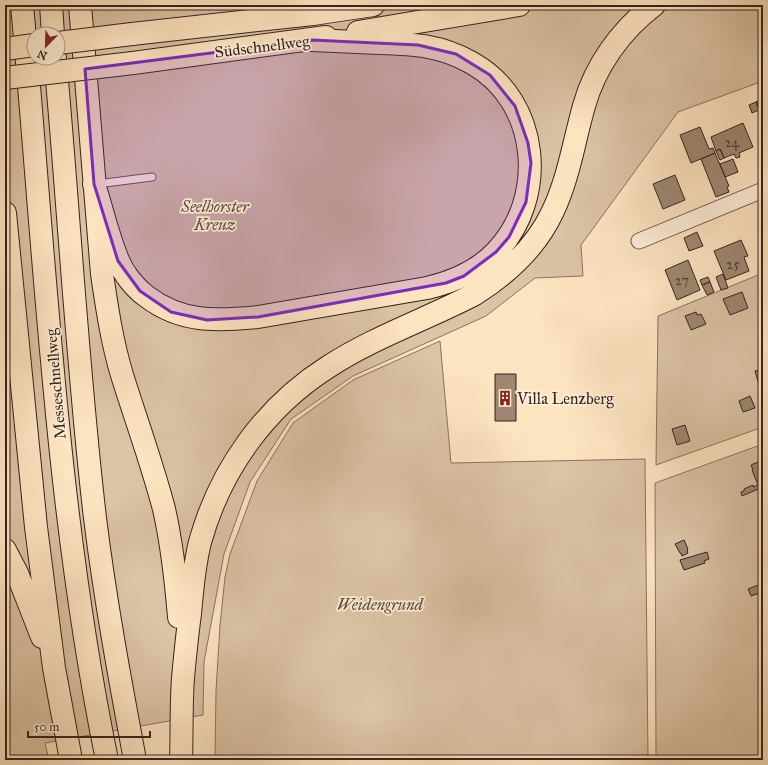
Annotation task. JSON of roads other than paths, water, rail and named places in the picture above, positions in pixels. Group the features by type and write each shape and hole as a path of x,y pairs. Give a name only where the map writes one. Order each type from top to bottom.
{"highway":[{"name":"Messeschnellweg","path":"22,5 52,362 68,517 90,672 107,760"},
{"path":"51,5 52,26"},
{"path":"80,5 102,274 113,340 122,375 156,481 164,511 177,586 183,678"},
{"path":"312,14 340,5"},
{"name":"Südschnellweg","path":"66,42 312,14 373,5"},
{"name":"Südschnellweg","path":"5,78 312,40 519,5"},
{"path":"181,760 183,678 194,570 208,516 219,490 232,466 247,443 284,401 328,366 377,340 476,294 494,282 512,267 528,250 553,212 562,191 584,105 602,64 614,45 628,28 654,5"},
{"path":"94,184 112,245 118,261 128,278 140,291 156,304 171,312 189,317 207,320 231,320 258,317 427,288 464,276 481,265 496,252 509,237 523,208 530,182 531,163 523,124 515,106 503,90 490,76 474,64 456,54 438,48 418,45 312,40"},
{"path":"5,49 26,47"},
{"name":"Messeschnellweg","path":"56,66 79,358 95,518 108,608 136,760"},
{"path":"5,214 6,250 36,528 54,668 71,760"},
{"path":"5,550 17,573 54,668"}],"street":[{"path":"639,241 763,190"}],"lane":[{"path":"94,184 152,177"}],"place":[{"name":"Villa Lenzberg","path":"505,398"}],"park label":[{"name":"Seelhorster Kreuz","path":"215,215"},
{"name":"Weidengrund","path":"380,604"}]}
